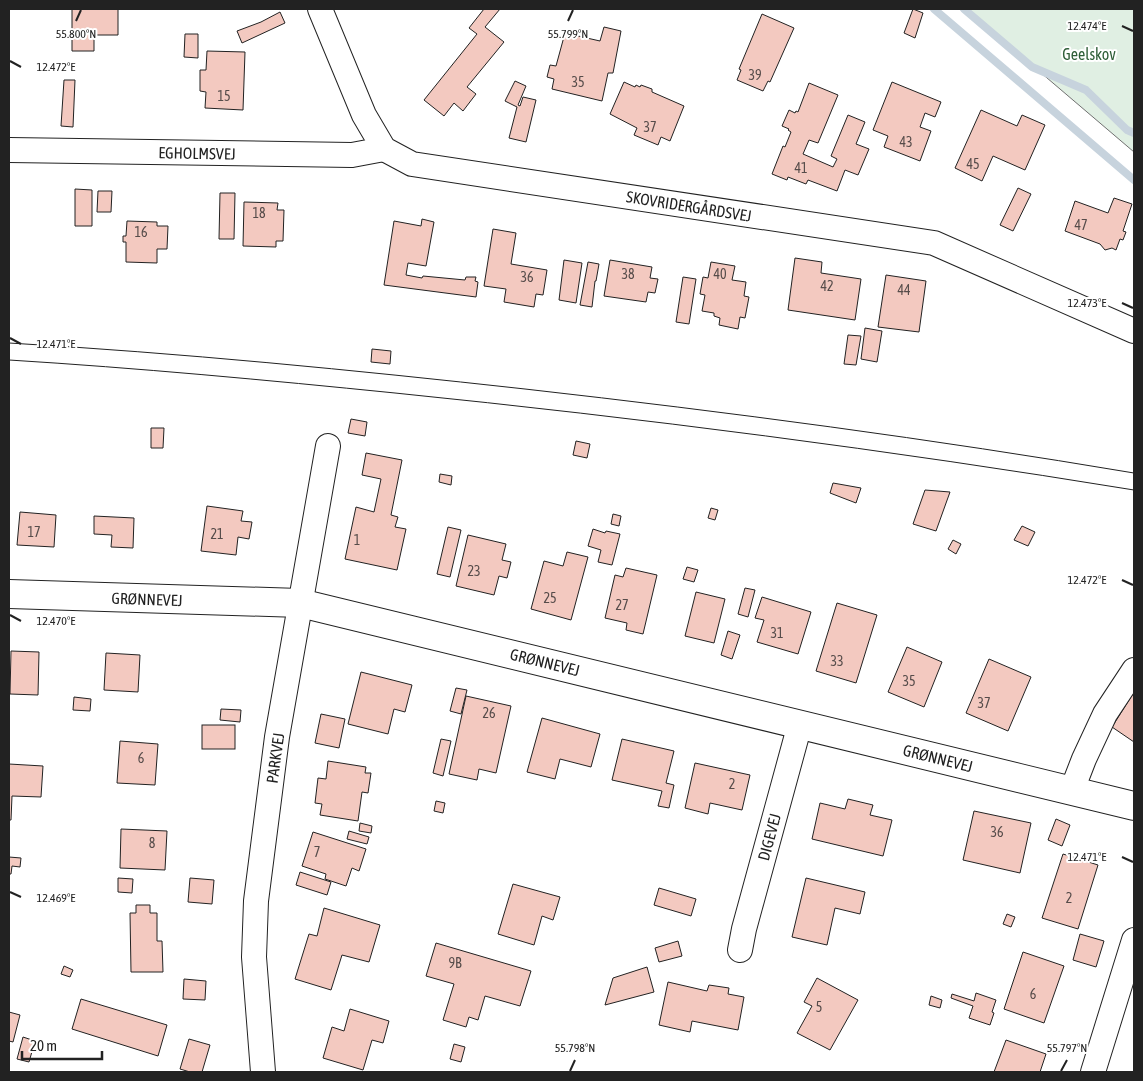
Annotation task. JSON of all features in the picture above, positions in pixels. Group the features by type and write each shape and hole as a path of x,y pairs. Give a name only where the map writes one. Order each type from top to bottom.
{"street":[{"path":"320,9 364,114 384,149"},
{"name":"EGHOLMSVEJ","path":"9,150 352,155 384,149"},
{"name":"SKOVRIDERGÅRDSVEJ","path":"384,149 412,164 934,243 1134,331"},
{"name":"PARKVEJ","path":"263,1072 254,957 256,901 277,737 328,446"},
{"name":"GRØNNEVEJ","path":"9,594 300,603 1134,806"},
{"path":"1072,790 1105,714 1134,670"},
{"name":"DIGEVEJ","path":"740,950 744,928 800,724"},
{"path":"1093,1072 1134,940"}],"green space":[{"name":"Geelskov","path":"966,9 1134,9 1134,152"}],"building":[{"path":"72,9 118,9 118,35 94,35 94,51 72,51"},
{"path":"484,9 500,9 485,27 504,42 467,87 476,94 463,111 454,103 444,116 424,100 477,34 469,28"},
{"path":"913,9 923,13 915,38 904,33"},
{"path":"280,12 285,23 242,43 237,31"},
{"path":"762,14 794,28 770,82 768,81 763,91 737,80 741,70 739,69"},
{"path":"604,27 621,31 613,73 608,73 602,101 552,89 554,79 547,77 550,65 556,66 565,33 600,41"},
{"path":"185,34 198,34 198,58 184,57"},
{"path":"207,51 245,52 243,110 205,108 206,92 200,91 200,70 206,70"},
{"path":"64,80 75,80 73,127 61,126"},
{"path":"515,81 526,86 518,105 520,106 523,97 536,100 526,142 509,138 517,107 505,101"},
{"path":"624,82 635,87 636,85 640,87 641,85 652,89 652,92 684,106 670,141 661,137 658,145 634,135 637,128 610,114"},
{"path":"892,82 941,102 935,117 925,113 920,127 931,131 920,161 884,147 888,136 873,130"},
{"path":"809,83 838,95 818,143 809,140 803,154 833,167 837,159 831,156 848,115 865,122 856,144 869,149 858,175 845,170 837,191 808,180 806,184 788,177 787,180 772,174 783,146 785,147 791,132 782,126 789,110 795,113 796,111 798,112"},
{"path":"981,110 1017,126 1022,115 1045,125 1025,170 993,156 982,181 955,168"},
{"path":"1018,188 1031,194 1013,231 1000,225"},
{"path":"75,189 92,190 92,226 75,226"},
{"path":"98,191 112,191 111,212 97,212"},
{"path":"220,193 235,193 234,239 219,239"},
{"path":"1114,198 1132,204 1123,231 1126,232 1123,240 1120,239 1116,250 1112,248 1105,250 1100,244 1065,231 1075,201 1108,213"},
{"path":"244,202 278,203 277,210 284,210 283,241 276,241 276,247 243,246"},
{"path":"422,219 434,222 426,266 408,263 406,275 422,278 423,276 465,280 466,277 476,277 475,281 478,282 476,297 384,285 394,221 421,226"},
{"path":"127,221 157,222 157,226 168,226 167,249 157,249 157,263 126,262 126,242 123,242 123,236 126,236"},
{"path":"493,229 516,233 511,264 547,270 543,295 536,294 534,307 504,302 506,289 484,286"},
{"path":"795,258 822,262 821,273 861,279 855,320 788,310"},
{"path":"564,260 582,263 576,303 559,300"},
{"path":"610,260 652,267 650,278 658,279 655,293 648,292 646,302 604,296"},
{"path":"588,262 599,264 592,307 580,305"},
{"path":"711,262 735,266 732,280 746,282 744,296 749,297 745,318 740,317 738,329 719,325 720,318 714,316 714,313 702,311 705,295 700,294 703,277 708,278"},
{"path":"886,275 926,281 919,332 878,327"},
{"path":"683,277 696,279 689,324 676,322"},
{"path":"865,328 882,331 877,362 861,359"},
{"path":"848,335 861,336 856,365 844,364"},
{"path":"372,349 391,351 390,364 371,362"},
{"path":"351,419 367,422 365,436 348,433"},
{"path":"151,428 164,428 163,448 151,448"},
{"path":"576,441 590,444 587,458 573,455"},
{"path":"366,453 402,460 391,515 398,517 395,527 406,529 397,570 345,559 356,507 374,512 381,479 362,475"},
{"path":"440,474 452,476 451,485 439,482"},
{"path":"833,483 861,488 856,503 830,493"},
{"path":"925,490 950,492 936,531 913,524"},
{"path":"207,506 243,511 241,521 252,522 249,539 238,537 236,555 201,551"},
{"path":"711,508 718,510 715,520 708,518"},
{"path":"20,512 56,515 54,547 17,545"},
{"path":"613,514 621,516 619,526 611,524"},
{"path":"94,516 134,518 133,548 111,547 112,535 94,534"},
{"path":"1022,526 1035,532 1028,546 1014,540"},
{"path":"448,527 461,530 450,577 437,574"},
{"path":"593,529 605,533 606,531 620,534 612,565 598,562 601,550 588,546"},
{"path":"468,535 506,544 502,560 511,562 507,578 499,576 494,595 456,586"},
{"path":"953,540 961,544 956,554 948,549"},
{"path":"567,552 588,557 571,620 531,609 544,561 563,566"},
{"path":"687,567 698,570 694,582 683,579"},
{"path":"626,568 657,575 643,634 626,630 627,623 605,618 615,575 623,577"},
{"path":"745,588 755,590 748,617 738,614"},
{"path":"696,592 725,599 714,643 685,636"},
{"path":"762,597 811,612 798,654 757,642 764,620 755,618"},
{"path":"837,603 877,615 856,683 816,671"},
{"path":"728,631 740,635 732,659 721,655"},
{"path":"907,647 942,662 924,707 888,692"},
{"path":"11,651 39,652 38,695 10,694"},
{"path":"106,653 140,655 138,692 104,690"},
{"path":"989,659 1031,677 1008,731 966,713"},
{"path":"361,672 412,685 405,712 394,709 388,734 348,724"},
{"path":"456,688 467,690 461,714 450,711"},
{"path":"1134,692 1134,742 1112,727"},
{"path":"466,696 511,706 496,773 479,769 477,780 449,774"},
{"path":"74,697 91,699 90,711 73,710"},
{"path":"221,709 241,710 240,722 220,720"},
{"path":"321,714 345,719 339,748 315,743"},
{"path":"542,718 600,734 591,767 560,759 555,779 527,772"},
{"path":"202,725 235,725 235,749 202,749"},
{"path":"441,739 451,741 443,776 433,773"},
{"path":"622,739 674,751 666,783 674,785 669,808 658,806 662,791 612,780"},
{"path":"120,741 158,744 155,785 117,783"},
{"path":"328,761 366,767 365,773 371,773 368,793 362,792 358,821 320,815 322,804 315,803 318,778 326,779"},
{"path":"695,763 750,775 742,810 710,803 708,814 685,808"},
{"path":"9,764 43,766 41,797 12,796 11,820 9,820"},
{"path":"848,799 873,805 870,815 892,820 883,856 812,839 820,803 845,809"},
{"path":"436,801 445,803 443,813 434,811"},
{"path":"974,811 1031,823 1020,873 963,860"},
{"path":"1056,819 1070,825 1062,846 1048,840"},
{"path":"360,823 372,826 371,833 359,831"},
{"path":"121,829 167,831 165,870 120,868"},
{"path":"349,831 369,837 367,844 347,839"},
{"path":"313,832 366,849 359,871 352,868 346,886 325,879 326,874 302,866"},
{"path":"1063,854 1098,865 1078,929 1042,918"},
{"path":"9,857 21,858 20,867 12,866 11,874 9,874"},
{"path":"300,872 331,882 327,895 296,885"},
{"path":"118,878 133,879 132,893 118,892"},
{"path":"190,878 214,880 212,904 188,902"},
{"path":"806,878 865,892 860,914 835,908 827,945 792,937"},
{"path":"513,884 560,897 553,920 542,916 534,945 498,934"},
{"path":"659,888 696,899 691,916 654,905"},
{"path":"136,905 150,905 150,913 157,913 157,941 162,941 163,972 131,972 130,913 136,913"},
{"path":"324,908 380,925 369,962 342,955 331,990 295,979 309,934 317,936"},
{"path":"1007,914 1015,917 1011,927 1003,924"},
{"path":"1080,934 1104,941 1096,967 1073,960"},
{"path":"678,941 682,956 659,962 655,948"},
{"path":"436,943 531,971 520,1006 485,996 478,1020 469,1017 466,1027 443,1020 454,984 426,976"},
{"path":"1023,952 1064,966 1044,1023 1004,1009"},
{"path":"64,966 73,970 70,977 61,974"},
{"path":"647,967 654,992 605,1005 613,978"},
{"path":"817,978 858,1000 830,1050 797,1033 812,1006 804,1002"},
{"path":"184,979 206,981 205,1000 183,999"},
{"path":"668,982 707,991 709,985 729,988 728,994 744,997 738,1030 692,1021 690,1032 659,1025"},
{"path":"976,993 996,1000 990,1025 969,1018 973,1006 951,998 952,994 974,1001"},
{"path":"931,996 942,1000 940,1008 929,1005"},
{"path":"81,999 167,1025 158,1056 72,1029"},
{"path":"350,1009 389,1021 383,1043 372,1040 363,1070 323,1058 332,1027 344,1031"},
{"path":"9,1012 20,1015 13,1042 9,1041"},
{"path":"23,1037 35,1041 29,1062 17,1059"},
{"path":"189,1039 210,1045 202,1072 190,1072 180,1069"},
{"path":"1006,1040 1046,1054 1040,1072 994,1072"},
{"path":"454,1044 465,1047 461,1062 450,1059"}],"waterway":[{"path":"934,9 1134,180"},
{"path":"964,9 1032,67 1086,90 1127,130 1134,133"}],"tram line":[{"path":"9,343 267,363 601,398 906,438 1134,473"},
{"path":"9,360 250,379 580,413 858,448 1134,490"}]}
